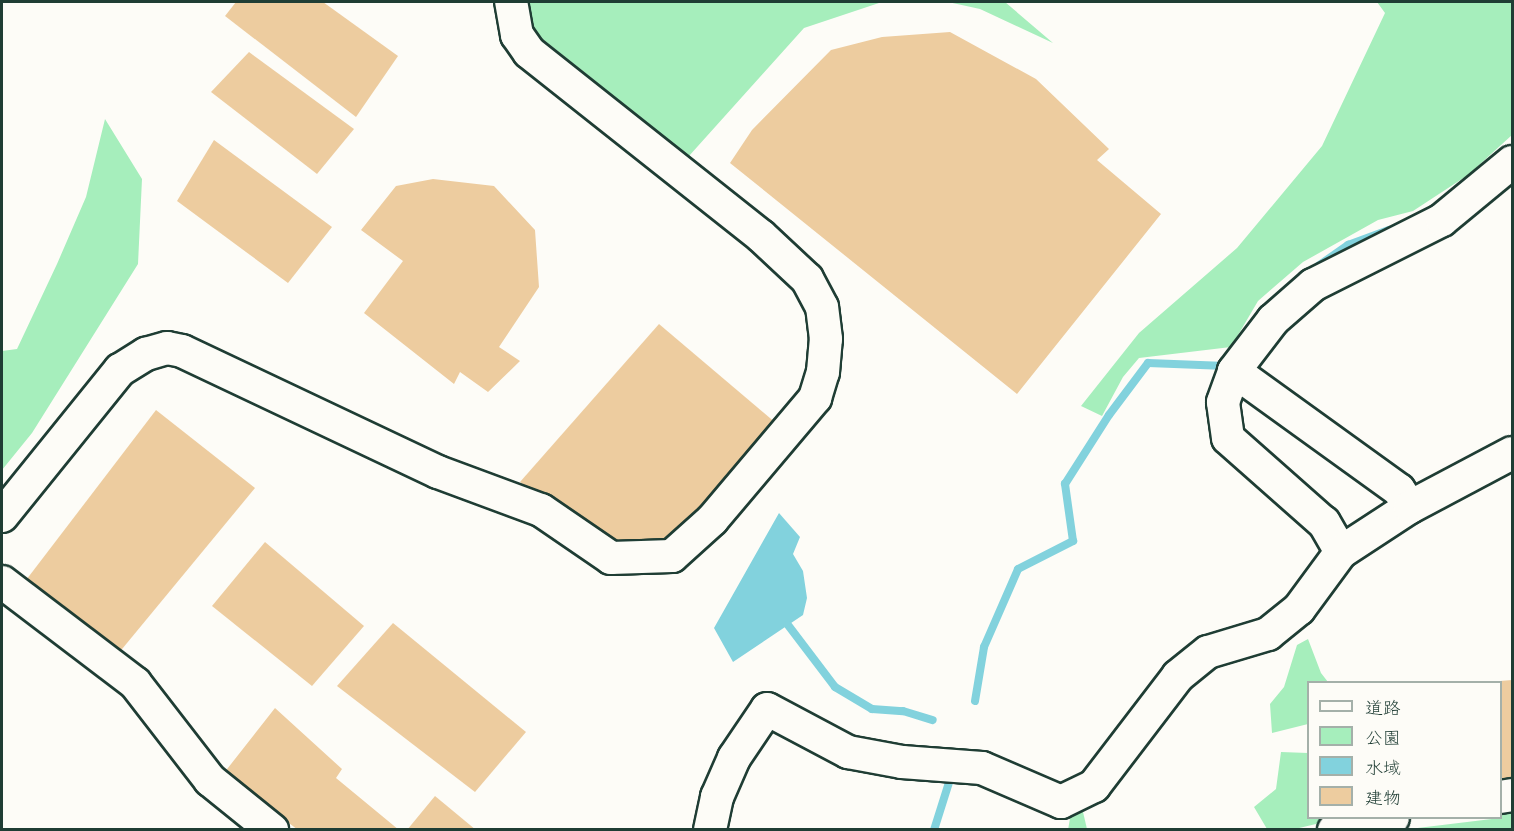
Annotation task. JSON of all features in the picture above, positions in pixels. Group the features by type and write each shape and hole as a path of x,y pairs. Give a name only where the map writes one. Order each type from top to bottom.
{"street":[{"path":"2,516 120,370 146,354 167,348 191,354 438,472 541,510 611,558 672,556 712,520 815,398 826,339 822,307 807,279 761,236 529,52 517,35 511,2"},
{"path":"1341,552 1324,524 1228,438 1223,402 1234,371 1273,320 1313,285 1442,220 1512,162"},
{"path":"1234,371 1399,490 1410,507"},
{"path":"710,830 717,797 734,758 767,709 848,752 902,762 982,768 1061,802 1094,786 1178,676 1208,652 1268,634 1299,609 1341,552 1410,507 1512,453"},
{"path":"2,582 135,683 210,780 272,830"},
{"path":"1334,830 1388,819"}],"green space":[{"path":"521,2 882,2 804,28 689,156 531,30"},
{"path":"948,2 1005,2 1053,43 980,9"},
{"path":"1377,2 1512,2 1512,135 1468,175 1413,211 1378,220 1303,262 1258,301 1231,347 1139,358 1123,377 1102,416 1081,406 1139,333 1237,248 1322,146 1385,13"},
{"path":"105,119 142,179 138,264 32,433 2,470 2,351 17,349 57,264 86,197"},
{"path":"1308,639 1321,673 1327,681 1307,681 1307,724 1272,733 1270,704 1284,687 1297,645"},
{"path":"1281,752 1307,753 1307,819 1337,819 1295,829 1267,829 1254,807 1276,789"},
{"path":"1072,807 1083,812 1087,829 1068,830"},
{"path":"1512,812 1512,829 1401,830 1502,819 1502,813"}],"water":[{"path":"779,513 800,537 793,554 803,571 807,598 803,615 733,662 714,628"}],"building":[{"path":"236,2 323,2 398,56 356,117 225,16"},
{"path":"950,32 1036,79 1109,149 1097,160 1161,214 1017,394 730,163 752,130 831,50 882,37"},
{"path":"249,52 354,129 317,174 211,92"},
{"path":"214,140 332,227 288,283 177,201"},
{"path":"433,179 494,186 535,230 539,287 499,347 520,361 488,392 460,372 454,384 364,313 403,261 361,230 396,186"},
{"path":"659,324 777,424 672,545 608,546 520,482"},
{"path":"156,410 255,488 113,660 20,588"},
{"path":"265,542 364,626 312,686 212,606"},
{"path":"393,623 526,732 475,792 337,686"},
{"path":"1512,680 1512,777 1502,779 1502,681 1500,681"},
{"path":"275,708 342,769 336,778 399,830 298,830 224,773"},
{"path":"435,796 476,830 407,830"}],"waterway":[{"path":"1318,266 1348,245 1389,230"},
{"path":"975,701 984,647 1018,569 1073,541 1065,484 1109,415 1148,363 1226,366"},
{"path":"788,625 835,687 872,709 903,711 933,720"},
{"path":"934,830 952,773"}]}
